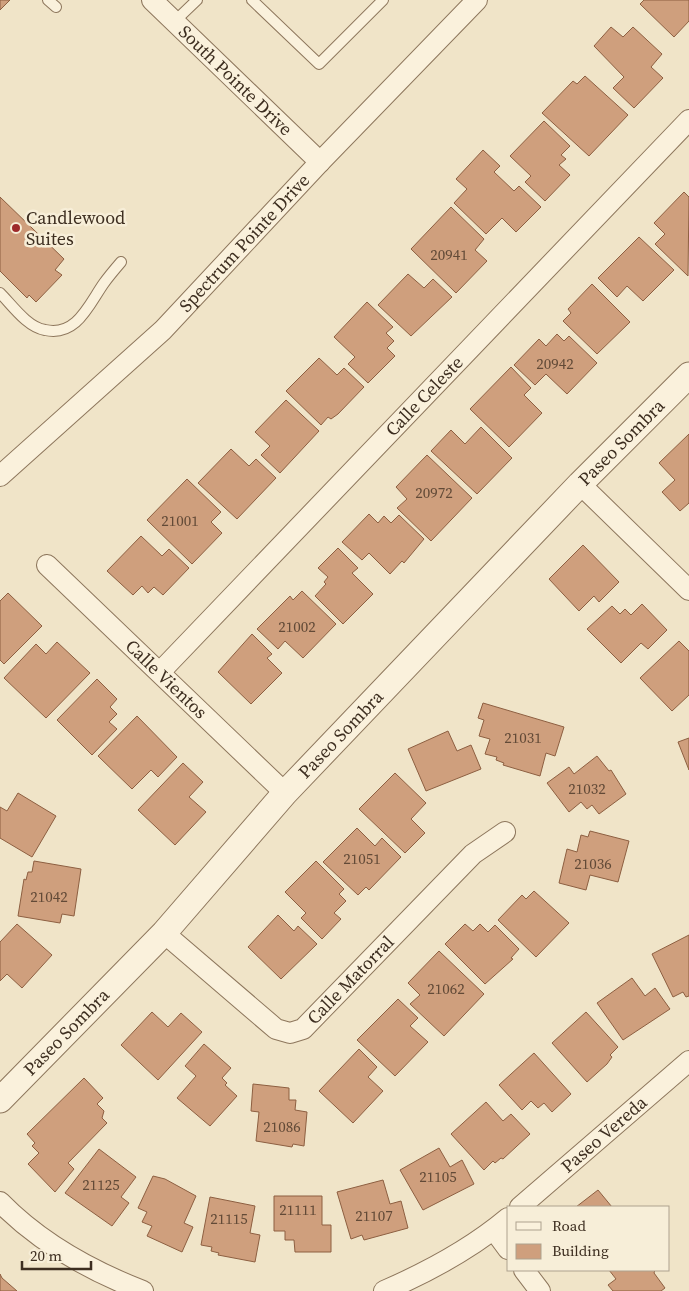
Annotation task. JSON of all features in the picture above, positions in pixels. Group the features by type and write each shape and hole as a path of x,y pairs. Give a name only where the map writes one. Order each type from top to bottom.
{"street":[{"name":"South Pointe Drive","path":"152,0 320,162"},
{"name":"Spectrum Pointe Drive","path":"0,476 163,330 320,162 477,0"},
{"name":"Calle Celeste","path":"160,672 689,120"},
{"name":"Paseo Sombra","path":"0,1100 164,933 285,793 580,484 689,375"},
{"path":"580,484 689,590"},
{"name":"Calle Vientos","path":"48,565 285,793"},
{"name":"Calle Matorral","path":"164,933 276,1029 290,1033 303,1029 473,854 504,832"},
{"name":"Paseo Vereda","path":"521,1206 689,1061"},
{"path":"0,1202 17,1220 66,1254 115,1280 144,1291"},
{"path":"384,1291 428,1272 501,1224 507,1245"},
{"path":"525,1271 540,1291"}],"lane":[{"path":"174,22 197,0"},
{"path":"252,0 319,64 383,0"},
{"path":"0,293 35,325 45,330 64,329 78,321 89,309 103,284 121,262"}],"building":[{"path":"0,0 10,0 0,10"},
{"path":"644,0 689,0 689,21 674,37 640,4"},
{"path":"611,27 623,37 633,27 662,54 651,67 663,78 634,108 613,88 624,77 594,46"},
{"path":"585,76 628,115 589,156 542,113 573,81 577,84"},
{"path":"544,121 570,146 561,155 566,159 559,165 570,175 545,201 525,182 531,176 510,156"},
{"path":"483,150 500,166 494,172 514,191 519,186 541,207 516,232 502,218 486,234 454,203 467,189 456,179"},
{"path":"684,192 689,197 688,276 655,244 665,234 654,223"},
{"name":"Candlewood Suites","path":"0,197 64,259 55,270 62,275 36,302 29,295 27,298 0,271"},
{"path":"451,207 484,239 475,250 487,261 456,293 411,249"},
{"path":"639,237 674,270 643,301 627,286 617,297 598,278"},
{"path":"408,274 424,288 433,279 452,297 411,336 378,305"},
{"path":"592,284 630,322 597,354 563,321 571,313 568,309"},
{"path":"367,302 393,327 386,333 394,341 387,348 395,356 368,383 348,364 355,357 334,337"},
{"path":"557,334 564,341 569,336 597,363 567,394 546,374 535,385 514,365 539,339 546,346"},
{"path":"319,358 337,375 344,368 364,387 338,414 331,419 328,417 321,425 286,391"},
{"path":"511,367 531,388 524,395 542,413 509,447 470,409"},
{"path":"286,400 319,431 280,473 261,455 270,446 255,432"},
{"path":"481,427 512,458 477,494 431,451 451,430 465,444"},
{"path":"689,434 689,503 680,511 662,492 675,480 659,463"},
{"path":"231,449 249,466 256,459 276,478 237,519 198,483"},
{"path":"427,455 472,498 431,541 397,508 407,499 396,487"},
{"path":"187,479 221,512 211,522 222,533 192,564 147,520"},
{"path":"369,514 378,523 384,516 391,523 399,515 424,539 404,563 402,561 390,574 369,553 362,560 342,542"},
{"path":"141,536 162,556 169,549 189,568 163,595 154,587 148,593 142,586 133,595 107,571"},
{"path":"583,545 619,582 599,602 594,596 579,611 549,579"},
{"path":"338,548 358,568 352,573 373,594 343,624 315,596 326,584 324,582 328,577 318,568"},
{"path":"302,591 336,624 303,658 285,641 278,649 257,629 290,596 293,600"},
{"path":"8,593 42,626 4,664 0,660 0,601"},
{"path":"642,604 667,630 648,649 641,643 621,663 587,629 612,606 620,614 625,609 631,615"},
{"path":"252,634 272,654 267,658 282,673 251,704 218,672"},
{"path":"679,641 689,651 689,695 672,711 640,678"},
{"path":"57,642 90,673 46,718 4,678 36,644 46,654"},
{"path":"97,679 117,699 110,707 117,714 109,722 117,729 92,755 57,720"},
{"path":"483,703 564,727 555,756 546,753 540,776 503,765 504,763 496,760 497,757 485,754 490,739 479,736 484,720 478,718"},
{"path":"137,716 177,757 158,777 151,770 132,789 98,756"},
{"path":"448,731 457,751 471,745 481,769 426,791 408,749"},
{"path":"689,738 689,770 678,742"},
{"path":"597,756 609,771 611,770 626,794 599,814 592,805 587,809 581,802 569,812 547,783 569,767 574,774"},
{"path":"183,763 203,782 189,797 206,812 175,845 138,810"},
{"path":"395,773 426,803 411,819 425,833 405,853 359,809"},
{"path":"18,793 56,816 32,857 0,838 0,807 7,811"},
{"path":"357,828 375,846 382,838 401,857 369,890 366,887 358,895 323,862"},
{"path":"590,831 629,841 618,882 590,875 586,890 559,883 567,849 577,852 581,835 588,837"},
{"path":"34,861 81,869 74,916 62,914 60,923 18,916 24,879 26,880 28,872 32,872"},
{"path":"316,861 344,889 339,894 346,901 334,913 341,919 322,939 301,918 306,913 285,892"},
{"path":"534,891 569,923 536,957 498,920 522,895 526,899"},
{"path":"278,915 294,931 298,926 317,944 281,979 248,947"},
{"path":"17,924 52,955 22,988 7,974 0,981 0,942"},
{"path":"465,924 473,931 480,924 488,932 495,925 519,949 511,958 513,959 485,984 445,944"},
{"path":"689,935 689,996 686,997 683,992 673,997 652,954"},
{"path":"439,951 484,994 444,1036 410,1004 420,995 408,983"},
{"path":"632,978 645,996 655,988 670,1009 623,1040 597,1003"},
{"path":"398,999 418,1018 410,1026 428,1042 395,1076 357,1040"},
{"path":"152,1012 168,1027 181,1013 202,1032 158,1080 121,1045"},
{"path":"586,1012 618,1047 610,1055 612,1057 607,1064 587,1082 552,1043"},
{"path":"204,1044 231,1068 222,1078 227,1083 225,1085 237,1096 210,1126 177,1098 196,1076 185,1066"},
{"path":"359,1049 377,1067 368,1077 383,1091 353,1123 319,1091"},
{"path":"534,1053 571,1094 552,1112 544,1103 538,1108 531,1101 522,1110 499,1085"},
{"path":"84,1078 103,1098 97,1104 104,1111 102,1118 107,1123 68,1163 74,1169 55,1192 28,1164 39,1153 32,1146 35,1143 27,1134"},
{"path":"253,1084 289,1088 289,1100 296,1100 295,1110 307,1112 304,1146 293,1144 292,1147 256,1141 259,1112 251,1111"},
{"path":"486,1102 503,1121 511,1114 530,1134 503,1159 501,1158 495,1163 493,1161 484,1170 451,1134"},
{"path":"439,1148 450,1167 462,1160 474,1184 423,1210 400,1170"},
{"path":"99,1149 136,1177 121,1197 129,1203 112,1226 65,1193"},
{"path":"153,1176 165,1179 196,1196 184,1223 193,1227 182,1252 147,1236 152,1226 142,1222 147,1212 138,1208"},
{"path":"383,1180 390,1204 401,1201 408,1228 364,1240 362,1235 351,1239 337,1192"},
{"path":"598,1190 611,1206 577,1206"},
{"path":"274,1196 322,1196 322,1225 331,1225 331,1252 295,1252 294,1240 285,1240 285,1231 274,1231"},
{"path":"210,1197 255,1206 250,1233 260,1235 255,1262 218,1255 219,1253 211,1251 212,1247 201,1245"},
{"path":"610,1271 655,1271 654,1273 665,1288 661,1291 613,1291 608,1285 616,1279"},
{"path":"0,1274 2,1278 17,1291 0,1291"}],"place":[{"name":"Candlewood Suites","path":"16,228"}]}
